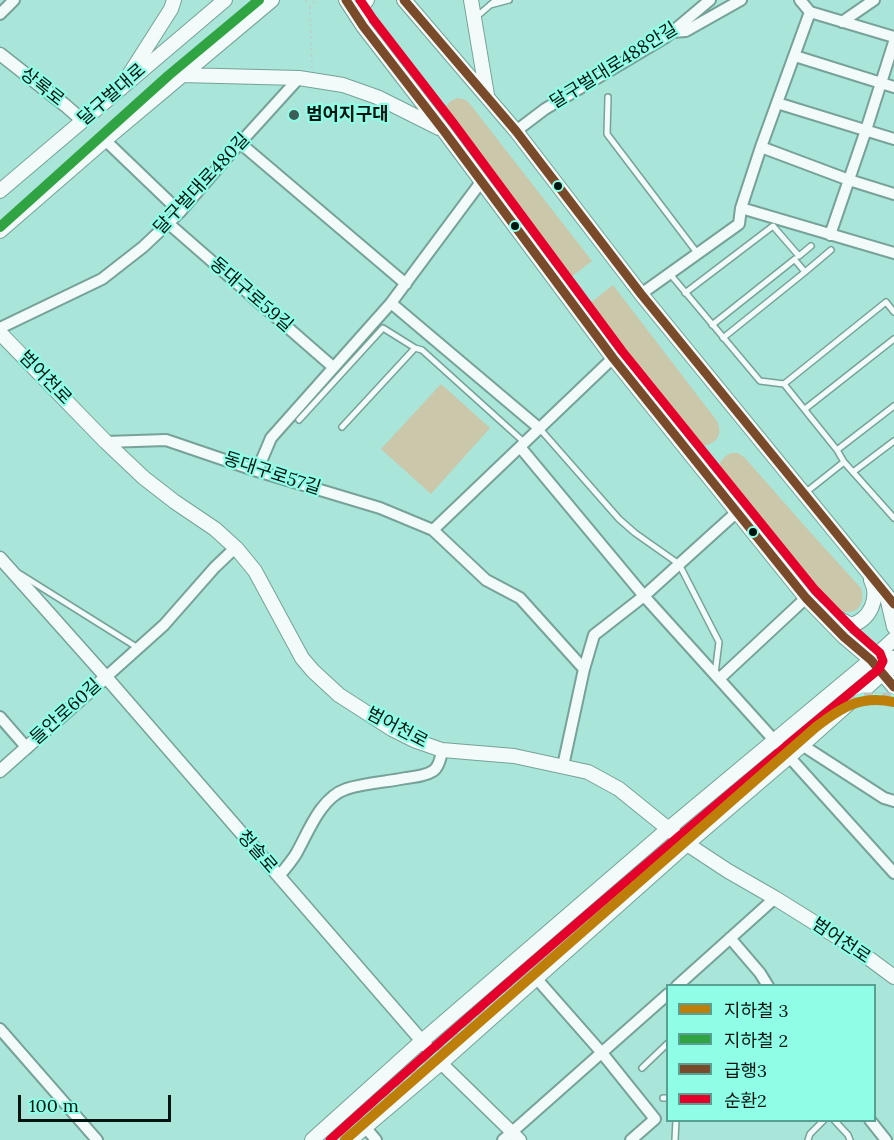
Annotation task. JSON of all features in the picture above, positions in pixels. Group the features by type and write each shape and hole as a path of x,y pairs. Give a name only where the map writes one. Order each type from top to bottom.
{"main road":[{"path":"124,85 171,9 174,0"},
{"name":"달구벌대로","path":"0,191 225,0"},
{"name":"달구벌대로","path":"0,231 272,0"},
{"path":"346,0 363,26 613,358 810,601 844,637 871,660 890,664"},
{"path":"363,26 360,16 361,9 367,0"},
{"path":"404,0 516,131 641,294 890,600 894,634 890,664 894,687"},
{"path":"471,0 487,97"},
{"path":"181,75 305,79 343,85 377,97 444,131"},
{"name":"범어천로","path":"0,333 106,442 160,490 215,529 235,548 255,571 302,658 339,695 392,729 442,750 514,756 588,772 619,789 687,844 728,871 892,971"},
{"path":"810,601 851,625 857,623 870,612 874,602 874,585 869,573"},
{"path":"312,1140 422,1041 668,829 871,660 894,634"},
{"path":"350,1140 441,1063 687,844 790,756 890,664"}],"street":[{"path":"0,14 14,0"},
{"name":"달구벌대로488안길","path":"516,131 545,109 666,37 710,0"},
{"path":"672,32 686,31 741,0"},
{"path":"800,0 810,12 894,37"},
{"path":"842,22 874,0"},
{"path":"641,294 739,224 741,208 761,147 810,12"},
{"path":"830,235 894,42"},
{"name":"상록로","path":"0,54 82,121"},
{"path":"795,56 894,87"},
{"name":"달구벌대로480길","path":"0,328 102,279 142,247 180,212 240,143 305,79"},
{"path":"777,103 894,139"},
{"path":"105,141 180,212"},
{"path":"240,143 406,284"},
{"path":"761,147 894,194"},
{"path":"257,471 271,438 334,372 391,303 481,182"},
{"path":"741,208 892,251"},
{"name":"동대구로59길","path":"168,223 334,372"},
{"path":"391,303 539,428"},
{"path":"433,530 613,358"},
{"name":"동대구로57길","path":"106,442 166,440 257,471 380,508 433,530 486,579 520,598 584,669"},
{"path":"523,445 644,596 774,741 890,860 894,873"},
{"path":"563,766 594,634 644,596 738,512"},
{"path":"106,677 164,625 215,567 235,548"},
{"name":"청솔로","path":"4,562 441,1063 512,1137"},
{"path":"717,677 810,601"},
{"name":"들안로60길","path":"0,771 106,677"},
{"name":"들안로60길","path":"0,717 27,748"},
{"path":"802,745 884,798 894,801"},
{"path":"279,876 292,861 316,816 338,793 345,789 419,776 433,771 439,763 442,750"},
{"path":"679,984 775,898"},
{"path":"730,938 767,984"},
{"path":"536,978 602,1053 655,1119 631,1140"},
{"path":"512,1137 666,996"},
{"path":"0,1029 97,1140"},
{"path":"872,1122 886,1140 894,1134"},
{"path":"365,1127 376,1140"}],"lane":[{"path":"474,19 496,0"},
{"path":"489,6 509,0"},
{"path":"608,97 608,134 698,254"},
{"path":"686,293 773,226 805,272"},
{"path":"712,325 811,246"},
{"path":"723,338 831,250"},
{"path":"670,274 760,381 784,384 844,462 894,518"},
{"path":"784,384 886,302 894,312"},
{"path":"299,420 334,372 383,328 422,350 523,445"},
{"path":"805,409 894,339"},
{"path":"342,426 415,348"},
{"path":"837,450 894,406"},
{"path":"539,428 619,519 679,564 719,642 717,677"},
{"path":"853,472 894,441"},
{"path":"805,493 844,462"},
{"path":"4,562 138,648"},
{"path":"642,1068 666,1045"},
{"path":"675,1140 676,1122"},
{"path":"808,1140 810,1134 822,1122"},
{"path":"836,1122 850,1140"}],"path":[{"path":"305,0 310,6 313,59 305,79"},
{"path":"310,6 316,0"}],"shaded area":[{"path":"458,98 470,104 592,261 570,278 447,121 446,106"},
{"path":"613,285 717,421 719,434 712,443 703,446 693,441 589,304"},
{"path":"441,384 490,428 431,494 381,449"},
{"path":"731,453 738,453 745,458 861,588 862,600 858,609 849,612 837,609 783,550 722,477 719,470 720,463"}],"railway":[{"path":"336,1140 572,931 833,705 863,695 894,697"}],"metro line":[{"name":"2","path":"0,227 169,75 259,0"},
{"name":"3","path":"345,1140 816,727 852,704 871,700 894,702"}],"transit line":[{"name":"급행3","path":"346,0 363,26 613,358 806,598 844,637 871,660 894,687"},
{"name":"순환2","path":"330,1140 602,902 879,669 883,661 880,653 815,590 622,351 360,0"},
{"name":"급행3","path":"404,0 516,131 641,294 894,604"}],"place":[{"name":"범어지구대","path":"294,115"}]}
